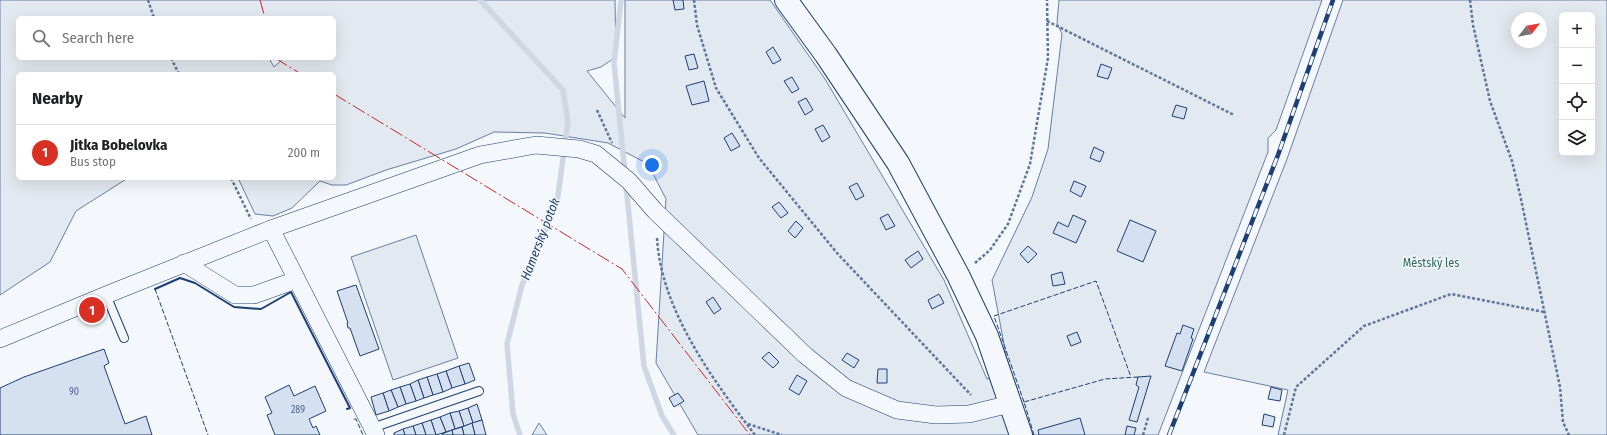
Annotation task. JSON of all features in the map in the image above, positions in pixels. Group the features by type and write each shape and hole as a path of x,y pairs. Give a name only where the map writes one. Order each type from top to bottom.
{"street":[{"path":"786,0 826,55 898,163 958,275 987,336 1020,435"},
{"path":"0,339 184,263 264,232 480,155 536,145 579,149 596,154 629,181 655,211 805,355 846,388 897,410 936,415 969,414 1010,404"},
{"path":"264,232 296,280 374,432"},
{"path":"184,263 235,295 254,295 296,280"}],"lane":[{"path":"106,295 124,338"},
{"path":"374,432 479,391"}],"path":[{"path":"148,0 153,16"},
{"path":"694,0 697,25 716,88 759,158 837,253 986,410"},
{"path":"958,275 990,250 1008,224 1030,164 1048,58 1047,0"},
{"path":"1470,0 1473,25 1490,101 1512,161 1521,199 1560,387 1563,422 1569,435"},
{"path":"1047,21 1234,115"},
{"path":"172,60 178,72"},
{"path":"232,180 264,232"},
{"path":"655,211 658,248 662,269 676,311 695,350 721,390 755,435"},
{"path":"1284,435 1296,387 1364,326 1451,294 1544,312"},
{"path":"1143,435 1148,418"},
{"path":"747,424 782,435"}],"green space":[{"path":"0,0 615,0 616,57 601,67 587,71 625,118 625,0 770,0 825,79 944,280 987,379 1009,371 992,280 1032,197 1048,149 1062,34 1057,23 1059,0 1322,0 1276,130 1268,138 1268,152 1158,435 698,435 656,363 666,199 648,164 608,143 545,133 494,132 456,149 386,170 346,185 332,185 320,181 292,208 273,216 255,214 239,180 336,180 336,72 16,72 16,180 125,180 76,211 50,262 0,295"},
{"name":"Městský les","path":"1343,0 1607,0 1607,435 1278,435 1288,390 1204,372 1287,159"},
{"path":"416,235 458,358 393,380 351,257"},
{"path":"539,423 547,435 532,435"}],"building":[{"path":"673,0 683,0 684,9 675,10"},
{"path":"773,47 781,60 773,64 766,52"},
{"path":"694,54 698,68 689,70 685,56"},
{"path":"1101,64 1112,68 1108,79 1097,76"},
{"path":"792,77 799,89 792,93 784,81"},
{"path":"704,81 709,101 692,105 686,86"},
{"path":"806,98 813,110 805,115 798,102"},
{"path":"1176,105 1187,108 1184,119 1172,116"},
{"path":"823,125 830,137 822,142 815,129"},
{"path":"732,133 740,146 731,151 724,138"},
{"path":"1094,147 1104,152 1100,162 1090,158"},
{"path":"1074,181 1086,186 1081,197 1070,191"},
{"path":"857,183 864,196 856,200 849,187"},
{"path":"779,202 788,213 781,218 772,207"},
{"path":"888,214 895,226 886,230 880,218"},
{"path":"1073,215 1086,221 1076,243 1053,233 1058,222 1068,227"},
{"path":"1130,220 1156,231 1143,262 1117,251"},
{"path":"796,221 803,228 795,238 788,231"},
{"path":"1028,246 1037,254 1028,263 1020,254"},
{"path":"918,251 923,259 911,268 905,260"},
{"path":"1062,272 1065,284 1053,286 1051,275"},
{"path":"356,285 379,349 360,356 350,328 348,328 348,323 337,291"},
{"path":"939,294 944,303 932,309 928,300"},
{"path":"713,297 721,309 714,314 706,302"},
{"path":"1183,325 1194,329 1191,338 1193,339 1182,371 1165,366 1177,333 1180,334"},
{"path":"1077,332 1081,342 1071,346 1067,336"},
{"path":"104,349 109,363 104,366 125,424 146,416 152,435 0,435 0,388 24,377"},
{"path":"769,352 779,362 773,368 762,358"},
{"path":"847,353 859,360 854,368 842,360"},
{"path":"469,363 475,380 465,384 459,366"},
{"path":"459,366 465,384 452,388 446,371"},
{"path":"878,369 887,369 887,383 877,383"},
{"path":"446,371 452,388 443,392 437,374"},
{"path":"437,374 443,392 433,395 427,377"},
{"path":"797,375 807,381 799,395 789,389"},
{"path":"1151,376 1137,422 1129,420 1139,387 1136,385 1138,377"},
{"path":"427,377 433,395 424,398 418,380"},
{"path":"418,380 424,398 416,401 410,384"},
{"path":"410,384 416,401 406,404 400,387"},
{"path":"289,385 294,396 315,386 326,411 309,419 313,428 316,426 320,435 275,435 267,415 272,413 265,397"},
{"path":"400,387 406,404 398,407 391,390"},
{"path":"1271,387 1282,390 1280,401 1268,399"},
{"path":"391,390 398,407 389,411 383,393"},
{"path":"383,393 389,411 376,415 371,397"},
{"path":"678,393 684,401 674,407 669,398"},
{"path":"477,404 482,420 473,423 468,408"},
{"path":"468,408 473,423 464,426 459,411"},
{"path":"459,411 464,426 455,429 450,413"},
{"path":"450,413 455,429 446,432 440,417"},
{"path":"1264,414 1275,417 1273,427 1262,425"},
{"path":"440,417 446,432 436,435 431,420"},
{"path":"1080,418 1085,435 1039,435 1038,430"},
{"path":"431,420 436,435 426,435 422,423"},
{"path":"482,420 486,435 475,435 472,423"},
{"path":"422,423 426,435 416,435 413,426"},
{"path":"472,423 475,435 464,435 462,427"},
{"path":"413,426 416,435 405,435 403,429"},
{"path":"1127,426 1136,428 1134,435 1125,435"},
{"path":"462,427 464,435 453,435 452,430"},
{"path":"403,429 405,435 394,435 394,433"},
{"path":"452,430 453,435 442,435 442,434"}],"waterway":[{"name":"Hamerský potok","path":"480,0 563,90 568,122 557,203 522,285 507,344 513,414 520,435"},
{"path":"621,0 614,63 625,173"},
{"path":"626,185 644,366 662,416 674,435"}],"railway":[{"path":"1169,435 1278,155 1333,0"}],"fence":[{"path":"1024,402 994,316 1096,281 1131,377"},
{"path":"155,289 208,435"},
{"path":"1034,435 1024,402 1105,379 1138,377"},
{"path":"354,419 356,419 363,435"}],"wall":[{"path":"155,289 180,278 195,283 234,307 261,309 291,292 350,408 347,409"}],"power":[{"path":"260,0 264,16"},
{"path":"278,60 298,72"},
{"path":"336,95 622,269 750,435"}],"place":[{"name":"Jitka Bobelovka","path":"92,310"}]}
